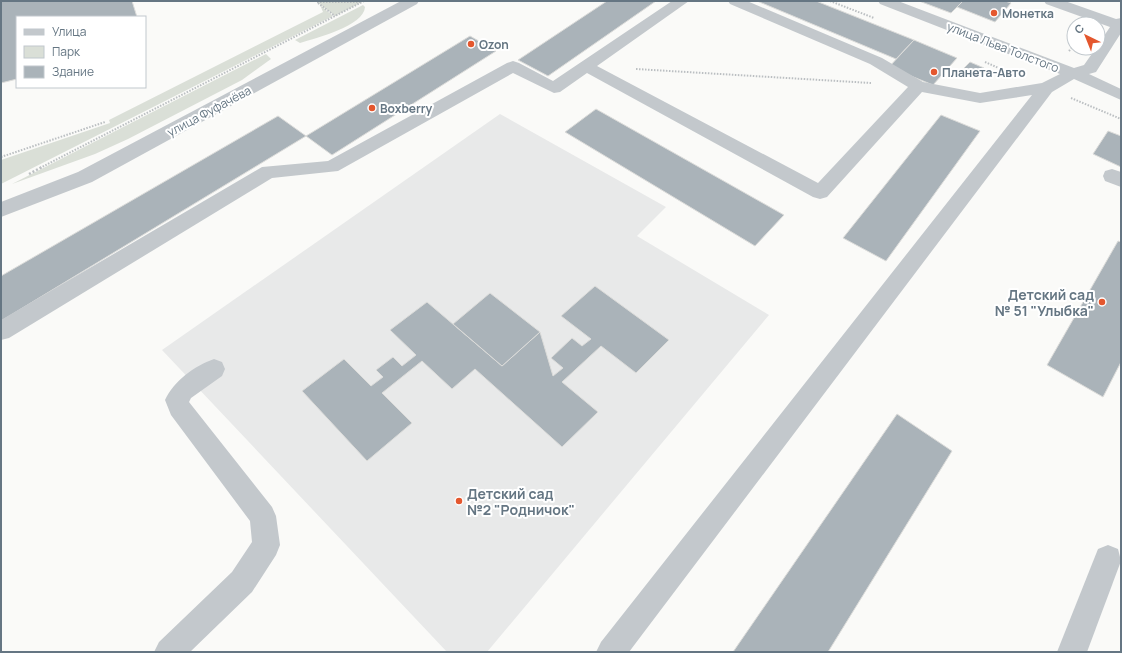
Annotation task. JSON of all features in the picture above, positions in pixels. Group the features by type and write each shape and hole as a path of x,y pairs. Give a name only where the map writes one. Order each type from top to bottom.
{"street":[{"path":"382,1 397,9"},
{"name":"улица Фуфачёва","path":"1,210 85,177 412,1"},
{"path":"1,331 268,172 332,167 513,66 554,88 682,1"},
{"path":"735,1 876,61 918,86 980,98 1046,88 1072,73 1090,69 1120,24 1051,1"},
{"name":"улица Льва Толстого","path":"885,1 1072,73 1121,95"},
{"path":"586,66 820,192 918,86"},
{"path":"611,652 1046,88"},
{"path":"1,224 85,177"},
{"path":"169,652 242,582 266,545 263,516 178,407 177,400 183,391 214,369"},
{"path":"1072,652 1108,559"}],"path":[{"path":"830,1 881,21"},
{"path":"336,16 317,2 363,2"},
{"path":"22,177 363,2"},
{"path":"982,62 1121,119"},
{"path":"633,69 918,86"},
{"path":"1,157 105,122"}],"shaded area":[{"name":"Детский сад №2 \"Родничок\"","path":"500,114 666,207 637,236 769,315 487,652 447,652 162,350"}],"green space":[{"path":"317,2 362,2 335,16"},
{"path":"320,5 333,16 1,184 1,160 110,123 109,120 323,12"},
{"path":"363,5 365,7 363,14 357,20 348,25 300,43 295,40"},
{"path":"266,54 271,59 242,80 128,139 95,154 12,184"}],"building":[{"path":"1,1 132,1 137,16 16,16 16,79 1,83"},
{"path":"607,1 656,1 548,76 518,60"},
{"path":"757,1 816,1 914,40 896,59"},
{"path":"919,1 963,1 951,13"},
{"path":"963,1 1005,1 1011,3 995,22 957,7"},
{"path":"470,36 496,51 332,155 306,136"},
{"path":"914,40 957,58 933,85 889,67"},
{"path":"970,62 984,68 978,74 964,68"},
{"path":"596,109 784,215 755,246 565,132"},
{"path":"941,115 980,131 886,261 843,238"},
{"path":"278,116 306,136 1,321 1,276"},
{"path":"1108,131 1121,136 1121,167 1093,154"},
{"name":"Детский сад № 51 \"Улыбка\"","path":"1118,241 1121,242 1121,362 1103,397 1047,365"},
{"path":"595,286 669,340 636,373 601,346 562,382 598,412 562,447 475,369 452,389 422,361 382,393 412,423 367,461 302,391 344,359 371,386 383,377 376,370 393,357 402,366 416,355 390,330 427,302 502,366 540,332 553,376 563,368 551,358 572,338 582,346 591,339 561,316"},
{"path":"490,293 540,332 502,366 453,324"},
{"path":"897,414 952,451 828,652 733,652"}],"place":[{"name":"Монетка","path":"994,13"},
{"name":"Ozon","path":"471,44"},
{"name":"Планета-Авто","path":"934,72"},
{"name":"Boxberry","path":"372,108"},
{"name":"Детский сад № 51 \"Улыбка\"","path":"1102,302"},
{"name":"Детский сад №2 \"Родничок\"","path":"459,501"}]}
